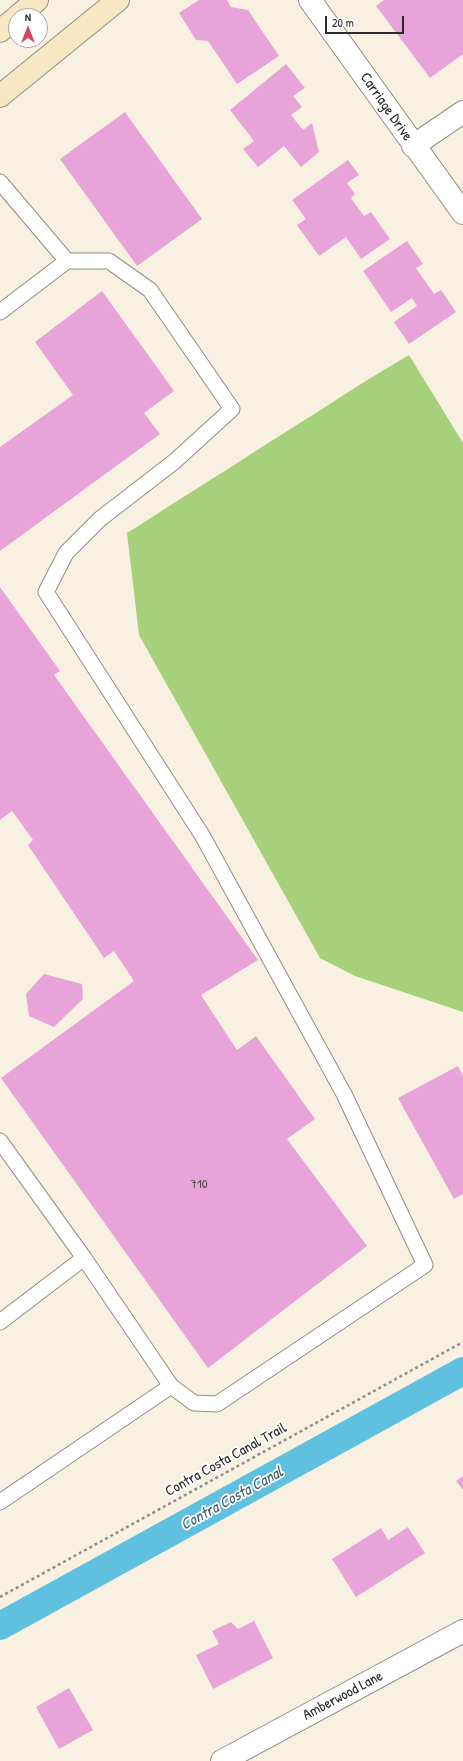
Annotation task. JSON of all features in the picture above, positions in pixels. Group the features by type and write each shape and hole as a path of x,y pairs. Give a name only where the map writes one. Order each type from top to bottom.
{"main road":[{"path":"28,8 37,0"},
{"path":"0,96 118,0"},
{"path":"0,31 8,24"}],"street":[{"name":"Carriage Drive","path":"310,0 413,146 463,213"},
{"path":"413,146 463,112"},
{"name":"Amberwood Lane","path":"222,1761 463,1632"}],"lane":[{"path":"0,182 67,261"},
{"path":"0,312 67,261 109,261 150,290 232,409 175,461 95,524 66,553 46,592 202,835 344,1094 425,1265 217,1404 194,1403 171,1386 84,1258 0,1141"},
{"path":"0,1322 84,1258"},
{"path":"0,1502 171,1386"}],"path":[{"name":"Contra Costa Canal Trail","path":"0,1597 463,1342"}],"green space":[{"path":"409,355 463,443 463,1012 355,976 320,958 139,635 127,533"}],"building":[{"path":"199,0 227,0 231,7 248,10 279,56 237,84 208,41 196,40 179,13"},
{"path":"384,0 463,0 463,54 430,78 376,6"},
{"path":"286,64 305,88 293,96 302,107 291,115 303,130 312,123 319,152 301,167 284,146 258,167 243,149 254,141 230,110"},
{"path":"125,112 202,219 137,266 60,159"},
{"path":"348,160 359,175 347,183 355,194 351,198 364,216 371,212 390,239 361,259 346,237 319,256 297,225 306,219 292,200"},
{"path":"407,241 423,264 416,268 434,294 441,290 456,312 409,344 394,322 417,306 412,298 391,312 363,271"},
{"path":"102,291 174,391 144,413 160,434 0,551 0,447 73,395 35,342"},
{"path":"0,587 60,671 54,675 258,960 201,995 237,1050 256,1036 315,1119 287,1139 367,1246 208,1368 1,1078 134,981 114,951 104,958 28,845 33,840 12,811 0,820"},
{"path":"44,974 82,984 83,999 54,1027 29,1016 26,994"},
{"path":"458,1066 463,1076 463,1194 454,1199 398,1098"},
{"path":"463,1476 463,1490 456,1481"},
{"path":"408,1527 425,1553 356,1597 332,1559 381,1528 388,1540"},
{"path":"254,1621 273,1658 213,1689 196,1655 219,1644 212,1631 231,1622 238,1629"},
{"path":"69,1688 93,1730 59,1749 36,1707"}],"waterway":[{"name":"Contra Costa Canal","path":"0,1626 463,1371"}]}
